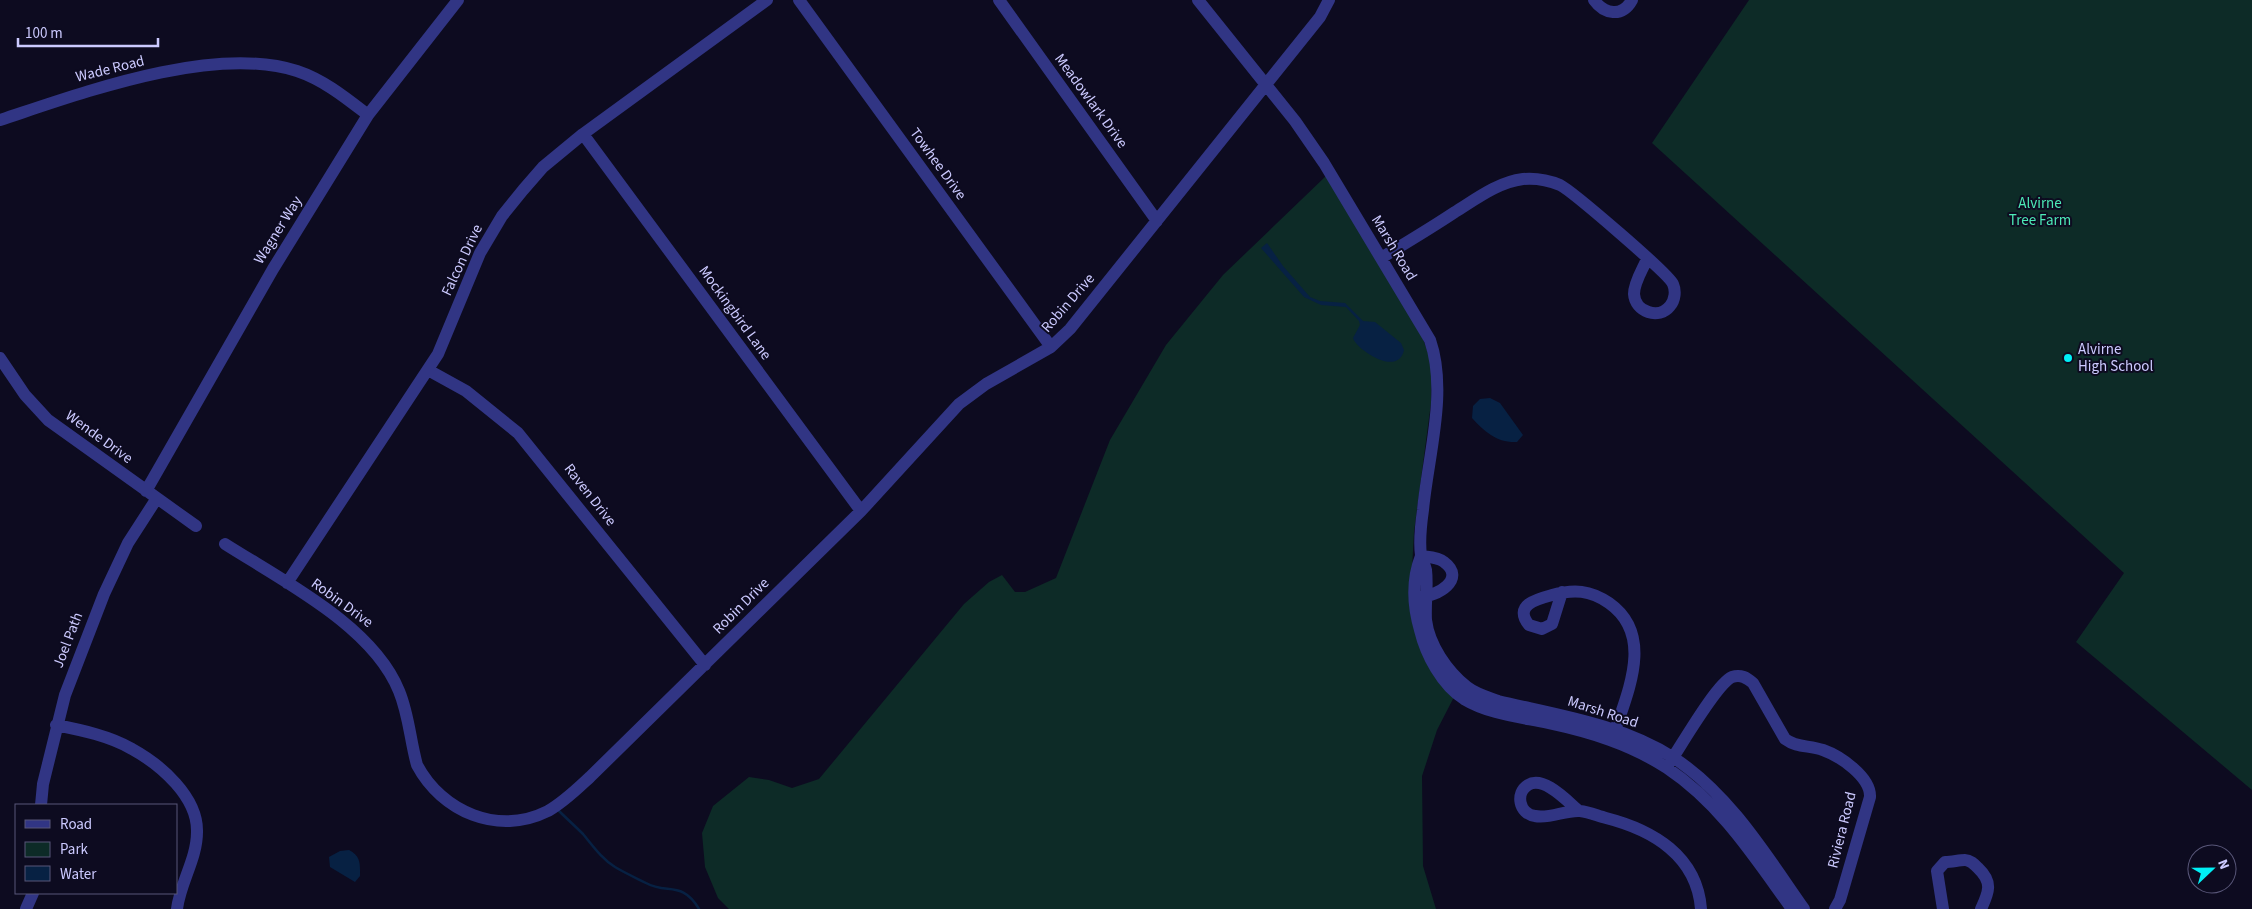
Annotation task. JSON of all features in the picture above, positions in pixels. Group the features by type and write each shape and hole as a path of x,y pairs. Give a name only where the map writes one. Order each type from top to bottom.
{"street":[{"name":"Wagner Way","path":"152,495 268,276 368,115 458,0"},
{"name":"Falcon Drive","path":"287,583 428,370 447,334 480,253 498,222 535,175 583,134 767,0"},
{"name":"Towhee Drive","path":"799,0 1051,346"},
{"name":"Meadowlark Drive","path":"999,0 1157,221"},
{"name":"Marsh Road","path":"1198,0 1295,121 1324,163 1430,340 1437,364 1437,398 1425,486 1421,556 1426,570 1420,597 1430,636 1447,665 1466,686 1498,701 1546,711 1614,735 1670,763 1715,793 1739,819 1804,909"},
{"name":"Robin Drive","path":"226,544 353,628 377,652 399,690 406,712 414,754 422,774 444,799 462,811 482,818 504,821 526,818 557,806 590,777 861,511 959,404 986,384 1051,346 1070,328 1266,86 1320,17 1329,0"},
{"path":"1594,0 1602,9 1611,13 1624,9 1632,0"},
{"name":"Wade Road","path":"0,120 86,91 188,68 236,63 271,66 309,76 336,91 368,115"},
{"name":"Mockingbird Lane","path":"583,134 861,511"},
{"path":"1382,258 1497,187 1522,179 1535,179 1549,181 1569,190 1647,259"},
{"name":"Wende Drive","path":"0,358 25,395 48,420 196,526"},
{"name":"Raven Drive","path":"428,370 466,392 518,433 705,665"},
{"name":"Joel Path","path":"40,804 56,724 65,694 104,594 152,495"},
{"path":"1420,597 1436,594 1447,588 1451,576 1448,567 1442,560 1421,556"},
{"path":"1562,592 1578,590 1600,597 1619,612 1631,631 1635,646 1635,664 1614,735"},
{"name":"Riviera Road","path":"1670,763 1719,689 1731,678 1743,677 1754,683 1785,739 1793,745 1824,750 1860,774 1869,787 1870,798 1840,900 1835,909"},
{"path":"56,724 131,748 175,783 189,800 196,821 196,843 179,895 177,909"},
{"name":"Marsh Road","path":"1670,763 1722,815 1792,909"},
{"path":"1579,811 1643,830 1667,845 1686,864 1693,876 1701,909"},
{"path":"1943,909 1937,871 1946,862 1966,860 1986,874 1989,883 1988,892 1981,909"},
{"path":"26,909 34,894"}],"green space":[{"name":"Alvirne Tree Farm","path":"1749,0 2252,0 2252,790 2076,642 2124,573 1652,143"},
{"path":"1326,176 1419,328 1432,364 1431,403 1414,532 1412,570 1454,697 1437,730 1422,776 1423,866 1436,909 729,909 718,898 705,867 702,833 713,806 749,777 769,780 792,788 819,779 964,604 989,582 1002,575 1015,592 1025,592 1056,578 1110,440 1166,345 1223,275"}],"water":[{"path":"1267,243 1283,266 1310,297 1320,301 1345,303 1363,321 1375,322 1401,343 1404,350 1400,358 1394,361 1377,359 1361,348 1353,338 1360,325 1359,321 1346,307 1321,305 1304,297 1261,248"},
{"path":"1490,398 1500,403 1523,435 1517,442 1497,439 1472,418 1473,406 1480,399"},
{"path":"349,850 356,855 360,864 360,876 355,882 330,867 329,857 340,851"}],"waterway":[{"path":"558,810 610,864 654,886 686,894 699,909"}],"place":[{"name":"Alvirne High School","path":"2068,358"}]}
